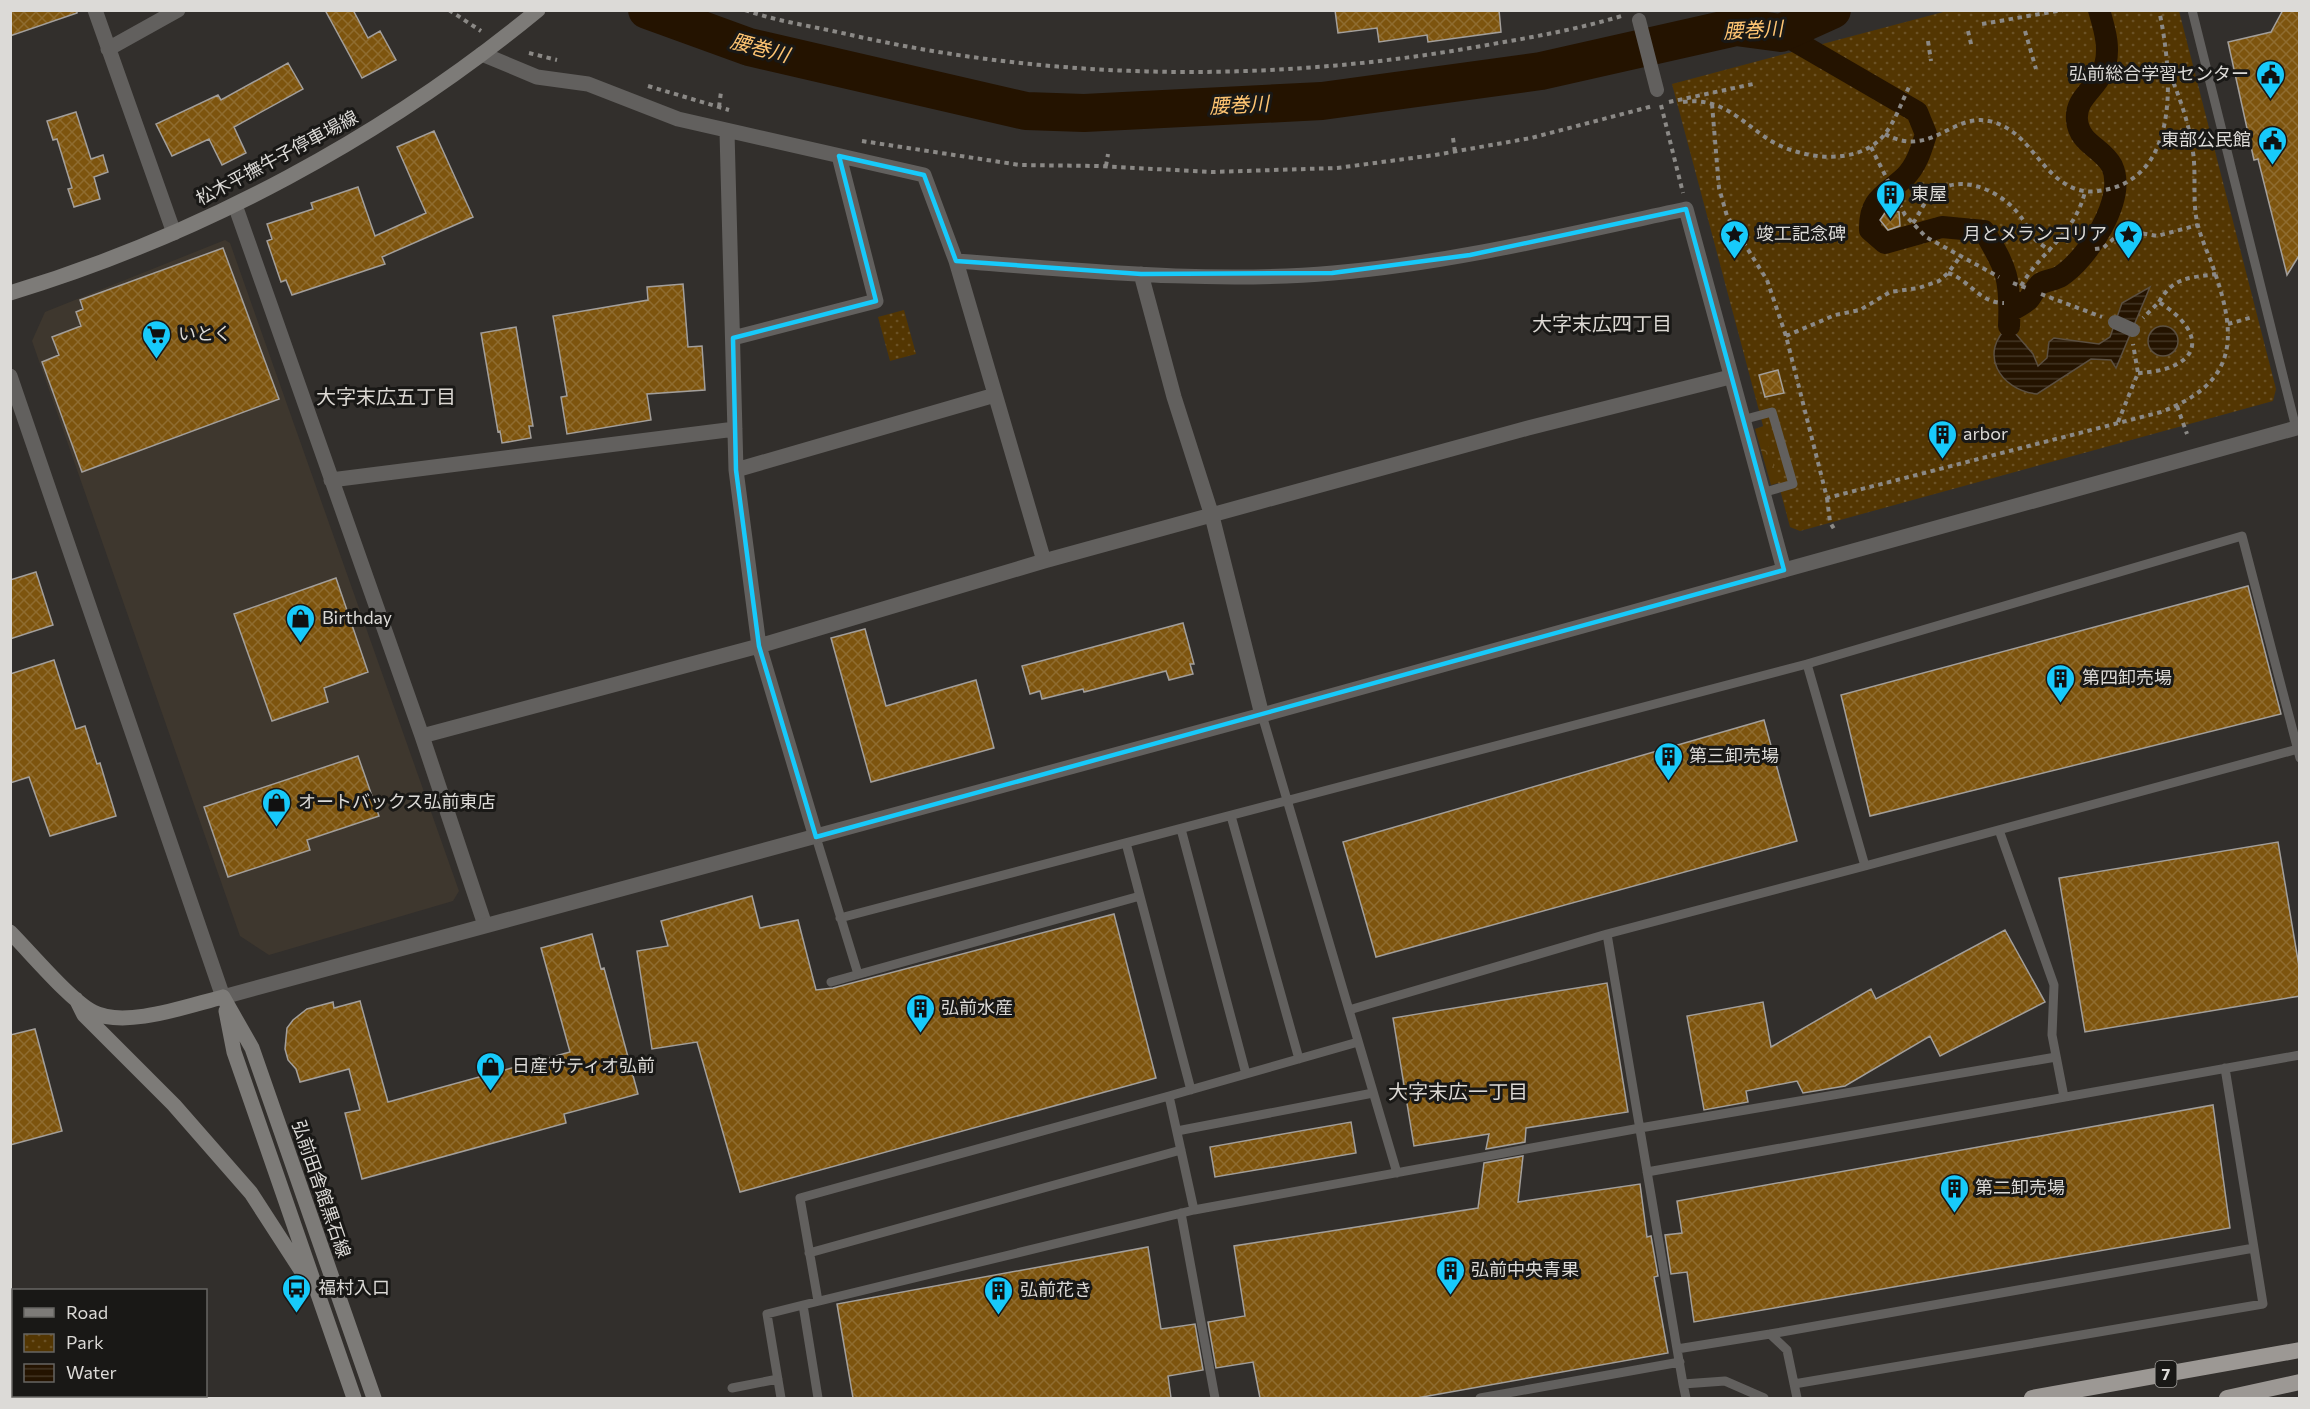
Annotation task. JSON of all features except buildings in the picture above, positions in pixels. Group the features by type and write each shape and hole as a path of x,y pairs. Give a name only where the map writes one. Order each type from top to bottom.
{"highway":[{"name":"7","path":"2032,1398 2300,1350"},
{"path":"2227,1398 2300,1382"}],"main road":[{"name":"松木平撫牛子停車場線","path":"10,293 174,233 235,205 375,128 482,54 538,10"},
{"name":"弘前田舎館黒石線","path":"10,932 76,999 93,1013 113,1017 140,1016 223,997"},
{"name":"弘前田舎館黒石線","path":"223,997 234,1052 354,1398"},
{"name":"弘前田舎館黒石線","path":"223,997 252,1048 374,1398"},
{"name":"弘前田舎館黒石線","path":"76,999 84,1015 174,1105 251,1193 319,1298"}],"street":[{"path":"95,10 174,233"},
{"path":"108,49 178,10"},
{"path":"1633,17 1659,97"},
{"path":"482,54 537,77 588,84 678,119 924,175 956,261 1044,561"},
{"path":"727,132 736,470 759,646 816,837"},
{"path":"733,338 876,301 839,156"},
{"path":"235,205 422,736 484,925"},
{"path":"956,261 1141,274 1243,276 1332,273 1470,255 1686,209 1784,570"},
{"path":"1141,274 1174,397 1212,516 1262,715"},
{"path":"2115,322 2135,332"},
{"path":"10,376 223,997 1262,715 2298,428"},
{"path":"422,736 759,646 1044,561 1730,376"},
{"path":"736,470 995,394"},
{"path":"330,480 735,429"}],"lane":[{"path":"2192,10 2267,314 2298,428"},
{"path":"1742,420 1772,412 1790,474 1792,484 1762,493"},
{"path":"840,918 1807,664 2242,536 2299,753 1607,934 1349,1010"},
{"path":"1807,664 1865,866"},
{"path":"1262,715 1397,1173"},
{"path":"1231,816 1299,1059"},
{"path":"1181,829 1246,1074"},
{"path":"1999,830 2054,985 2052,1035 2064,1097"},
{"path":"816,837 858,974"},
{"path":"1126,843 1191,1090"},
{"path":"831,982 1140,896"},
{"path":"1607,934 1686,1398"},
{"path":"818,1301 800,1198 1358,1042"},
{"path":"1647,1172 2300,1054"},
{"path":"781,1398 767,1314 1194,1210 1640,1128 2056,1057"},
{"path":"1794,1384 2263,1304 2225,1068"},
{"path":"1177,1131 1373,1093"},
{"path":"1169,1096 1194,1210"},
{"path":"809,1253 1181,1150"},
{"path":"1181,1213 1215,1398"},
{"path":"1677,1349 2254,1248"},
{"path":"803,1305 818,1398"},
{"path":"1770,1334 1787,1350 1797,1398"},
{"path":"1480,1398 1680,1362"},
{"path":"732,1388 778,1379"},
{"path":"1683,1384 1725,1381 1764,1398"}],"path":[{"path":"449,10 498,42 569,63"},
{"path":"745,10 925,51 997,61 1176,72 1337,67 1415,58 1579,29 1633,17"},
{"path":"1982,24 2062,10"},
{"path":"1827,498 2177,406 2190,401 2209,386 2229,346 2228,324 2216,274 2198,225 2193,185 2194,154 2188,126 2168,69 2159,10"},
{"path":"1968,31 1972,48"},
{"path":"2025,31 2036,69"},
{"path":"1928,41 1931,61"},
{"path":"1885,134 1898,141 1919,141 1971,121 1988,120 2011,129 2032,148 2049,170 2068,185 2085,192 2107,189 2123,185 2136,178 2151,162 2165,120 2168,69"},
{"path":"860,140 1020,165 1106,166 1212,172 1337,168 1455,152 1531,138 1659,97 1753,84"},
{"path":"644,85 740,114"},
{"path":"1659,97 1712,104 1736,113 1766,138 1796,153 1821,157 1871,147 1885,134 1910,86"},
{"path":"719,107 721,92"},
{"path":"1659,97 1686,209"},
{"path":"1712,104 1719,189 1727,216 1767,280 1786,336 1827,498 1830,522 1834,529"},
{"path":"1453,138 1455,152"},
{"path":"1871,147 1908,217 1926,237 1999,277"},
{"path":"1106,166 1108,154"},
{"path":"1913,223 1927,200 1942,188 1963,183 1994,194 2020,215 2030,236 2051,251"},
{"path":"2021,286 2030,271 2051,251 2081,208 2085,192"},
{"path":"1892,211 1898,199"},
{"path":"1900,218 1908,217"},
{"path":"2095,249 2103,248 2120,233 2128,231 2157,236 2198,225"},
{"path":"1786,336 1835,315 1860,310 1890,292 1919,288 1939,281 1960,257"},
{"path":"1948,273 1964,280 1981,297 2004,303"},
{"path":"2118,422 2138,373 2134,357 2135,332 2159,302 2166,289 2177,281 2216,274"},
{"path":"2013,283 2029,289"},
{"path":"2041,294 2115,322"},
{"path":"2138,373 2176,367 2190,352 2191,333 2187,325 2159,302"},
{"path":"2228,324 2267,314"},
{"path":"2177,406 2187,434"}],"highlighted area":[{"path":"839,156 924,175 956,261 1141,274 1332,273 1470,255 1686,209 1784,570 816,837 759,646 736,470 733,338 876,301"}],"shaded area":[{"path":"225,240 230,243 459,891 453,901 269,955 240,936 32,341 45,312"}],"green space":[{"path":"1947,11 2179,11 2276,389 2273,401 1800,531 1790,527 1672,84"},
{"path":"904,310 916,354 890,361 878,317"},
{"path":"1769,424 1785,481 1771,485 1755,429"}],"water":[{"path":"2150,287 2116,368 2111,360 2091,359 2037,394 2012,385 2003,378 1997,368 1994,358 1995,347 2000,336 2009,326 2033,354 2038,366 2047,358 2049,342 2054,338 2099,344 2110,337 2122,303"},
{"path":"2163,326 2174,330 2178,341 2174,352 2163,356 2152,352 2148,341 2152,330"}],"waterway":[{"name":"腰巻川","path":"647,10 749,47 1026,111 1084,113 1322,101 1541,71 1736,27 1781,33 1832,10"},
{"path":"2010,311 2027,301 2040,284 2059,277 2072,267 2093,242 2110,211 2115,179 2112,166 2082,135 2077,120 2079,106 2099,79 2107,58 2105,33 2099,10"},
{"path":"1781,33 1917,112 1926,134 1918,157 1905,177 1885,193 1876,204 1870,219 1870,230 1885,243 1942,227 1984,231 2006,275 2009,326"}],"place":[{"name":"弘前総合学習センター","path":"2270,100"},
{"name":"東部公民館","path":"2272,166"},
{"name":"東屋","path":"1890,220"},
{"name":"竣工記念碑","path":"1735,260"},
{"name":"月とメランコリア","path":"2128,260"},
{"name":"いとく","path":"157,360"},
{"name":"arbor","path":"1942,460"},
{"name":"Birthday","path":"301,644"},
{"name":"第四卸売場","path":"2061,704"},
{"name":"第三卸売場","path":"1668,782"},
{"name":"オートバックス弘前東店","path":"277,828"},
{"name":"弘前水産","path":"920,1034"},
{"name":"日産サティオ弘前","path":"491,1092"},
{"name":"第二卸売場","path":"1954,1214"},
{"name":"弘前中央青果","path":"1450,1296"},
{"name":"福村入口","path":"297,1314"},
{"name":"弘前花き","path":"999,1316"}],"district":[{"name":"大字末広四丁目","path":"1602,324"},
{"name":"大字末広五丁目","path":"386,397"},
{"name":"大字末広一丁目","path":"1458,1092"}]}
